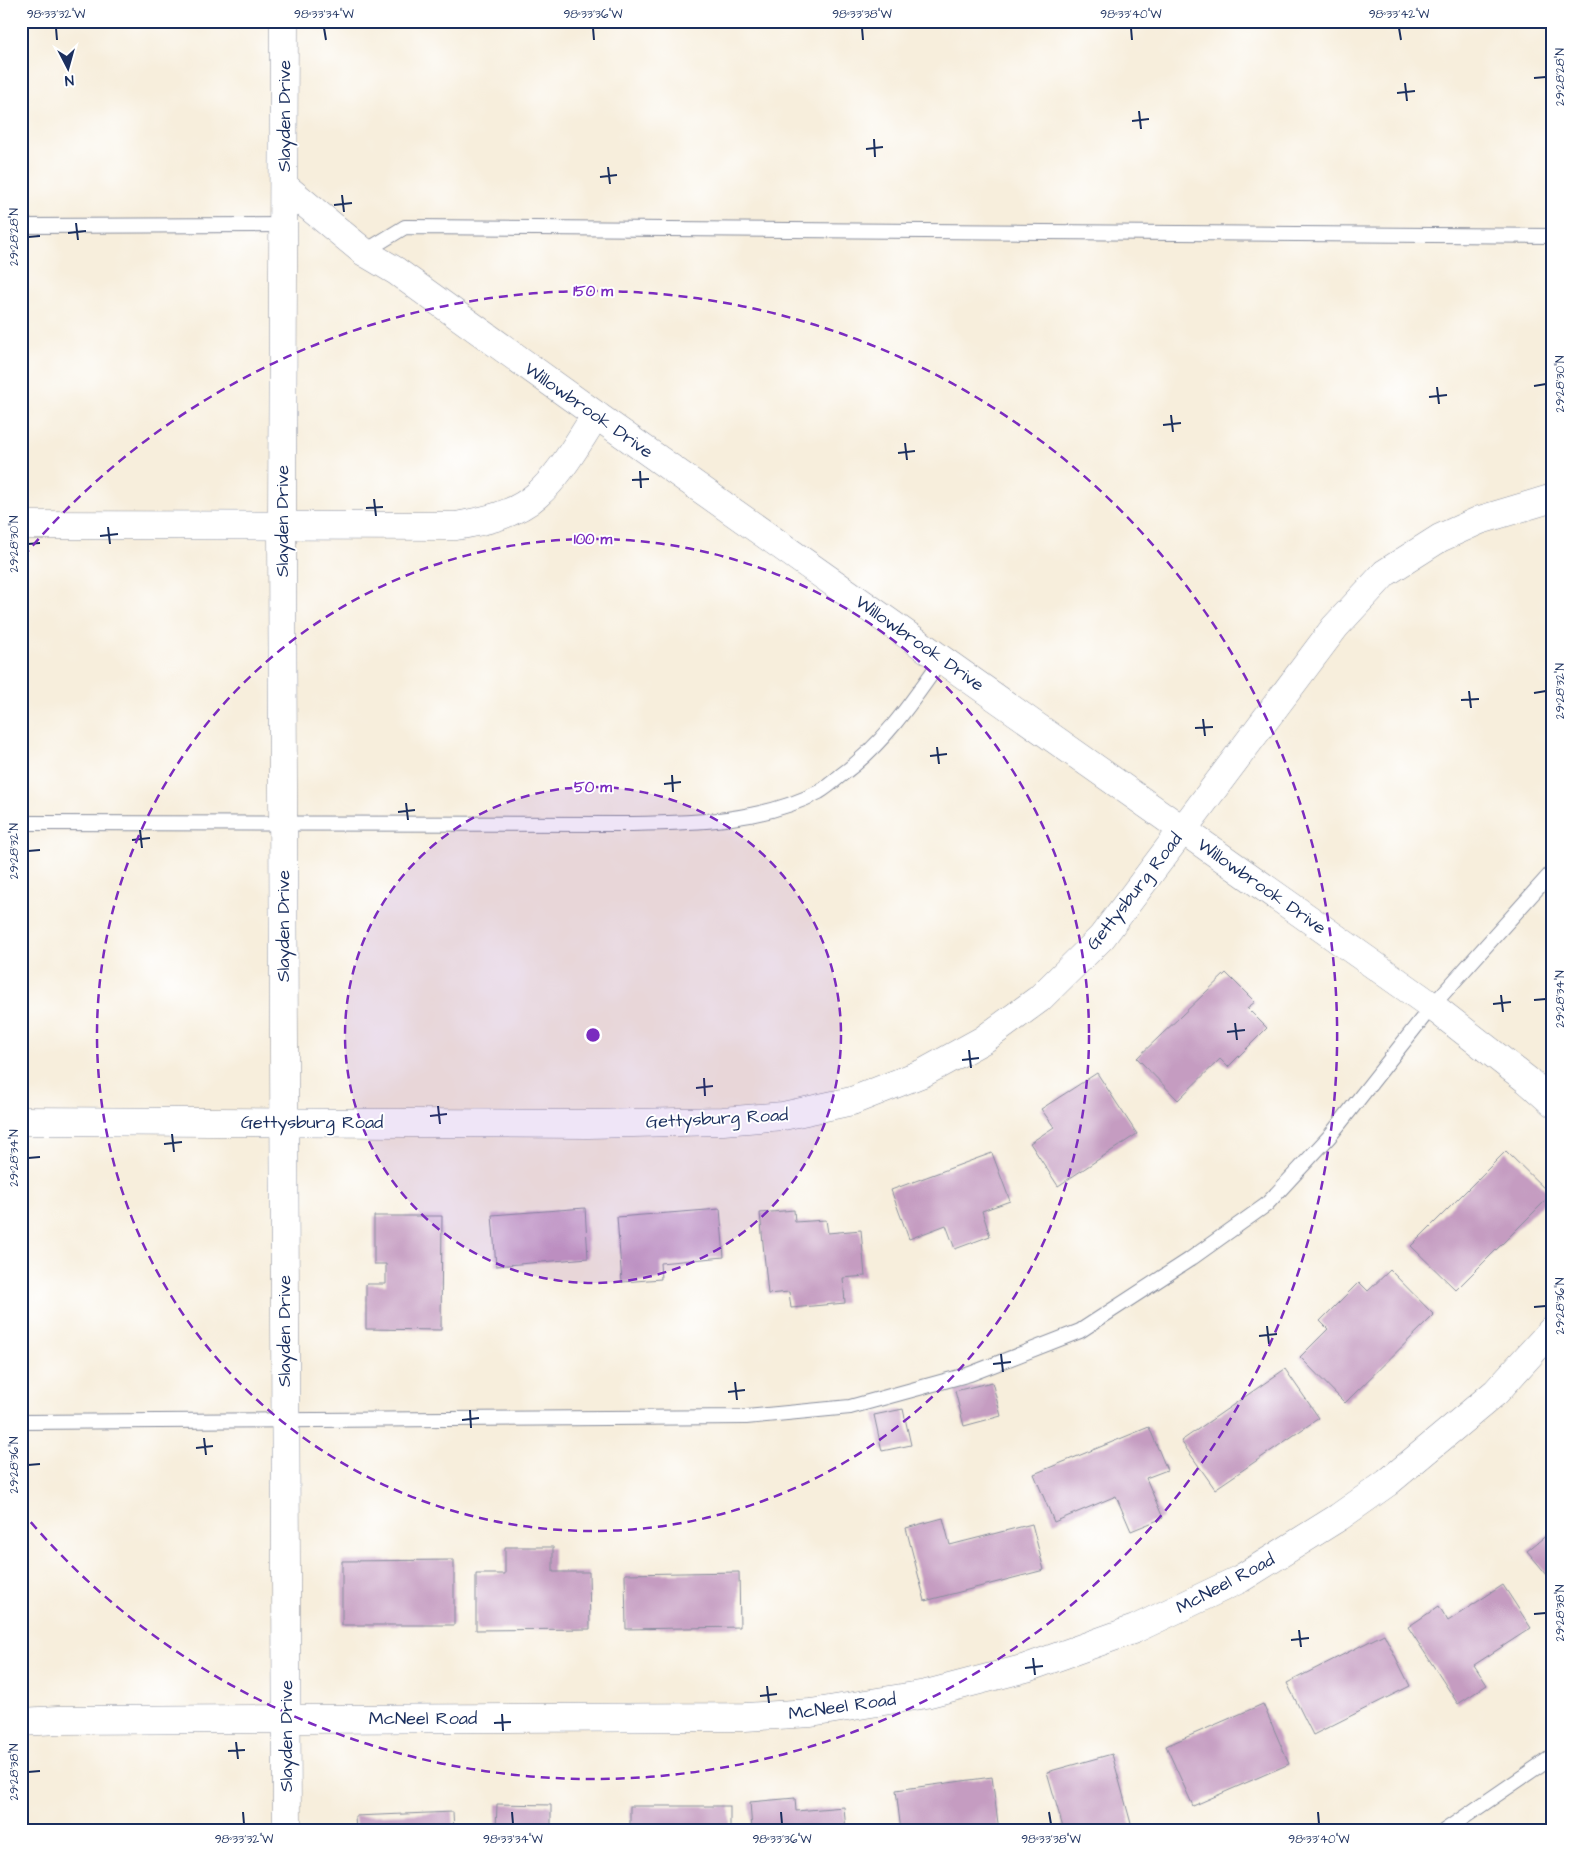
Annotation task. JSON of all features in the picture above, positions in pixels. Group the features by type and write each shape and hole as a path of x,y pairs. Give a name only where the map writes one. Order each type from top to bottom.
{"street":[{"name":"Slayden Drive","path":"284,21 282,526 286,1831"},
{"name":"Willowbrook Drive","path":"284,186 364,252 396,271 596,415 1183,828 1193,837 1432,1006 1527,1080 1553,1103"},
{"path":"21,525 456,526 485,521 513,511 537,496 556,475 596,415"},
{"name":"Gettysburg Road","path":"21,1121 588,1124 723,1121 783,1116 852,1101 923,1074 983,1040 1039,999 1102,938 1335,626 1385,573 1440,538 1480,520 1553,498"},
{"name":"McNeel Road","path":"21,1722 286,1718 744,1718 811,1713 926,1694 1026,1668 1135,1629 1240,1579 1339,1517 1387,1483 1496,1392 1553,1330"}],"lane":[{"path":"21,226 284,225"},
{"path":"364,252 405,227 1553,236"},
{"path":"21,823 680,823 771,811 820,792 860,762 902,716 942,659"},
{"path":"21,1422 746,1416 850,1407 970,1374 1080,1331 1189,1260 1266,1205 1329,1137 1432,1006 1553,871"},
{"path":"1444,1831 1553,1756"}],"building":[{"path":"1226,973 1255,1002 1247,1008 1267,1028 1228,1067 1220,1059 1178,1100 1137,1058"},
{"path":"1097,1073 1137,1134 1058,1186 1030,1143 1054,1127 1041,1109"},
{"path":"1506,1151 1551,1195 1456,1290 1411,1246"},
{"path":"992,1153 1010,1201 982,1211 990,1236 955,1249 946,1225 909,1239 891,1190"},
{"path":"585,1208 588,1258 496,1266 492,1215"},
{"path":"720,1209 724,1257 660,1263 661,1279 622,1282 617,1217"},
{"path":"794,1210 795,1222 826,1220 828,1233 861,1230 865,1276 843,1278 845,1303 791,1308 789,1292 768,1294 760,1213"},
{"path":"374,1216 442,1216 441,1330 366,1329 366,1284 386,1284 386,1264 374,1264"},
{"path":"1390,1270 1434,1315 1345,1403 1300,1357 1328,1329 1320,1321 1359,1282 1368,1291"},
{"path":"1285,1369 1319,1418 1215,1489 1181,1441"},
{"path":"992,1382 1001,1416 964,1426 955,1391"},
{"path":"903,1409 911,1445 882,1451 874,1415"},
{"path":"1149,1427 1167,1470 1146,1478 1163,1518 1131,1531 1116,1496 1054,1522 1034,1474"},
{"path":"943,1518 950,1545 1032,1524 1044,1570 925,1601 906,1528"},
{"path":"1553,1530 1553,1582 1527,1551"},
{"path":"505,1547 553,1547 553,1572 589,1572 590,1629 476,1630 476,1574 505,1574"},
{"path":"454,1560 454,1625 342,1625 342,1561"},
{"path":"739,1572 740,1627 626,1629 625,1574"},
{"path":"1503,1585 1531,1628 1474,1665 1487,1685 1458,1704 1408,1627 1439,1606 1448,1621"},
{"path":"1384,1634 1410,1686 1313,1735 1287,1683"},
{"path":"1263,1704 1289,1764 1193,1806 1166,1746"},
{"path":"1112,1754 1133,1831 1064,1831 1047,1772"},
{"path":"992,1777 999,1831 901,1831 896,1790"},
{"path":"795,1798 796,1811 844,1807 846,1831 752,1831 750,1802"},
{"path":"497,1804 551,1805 551,1831 496,1831"},
{"path":"630,1806 730,1806 730,1831 630,1831"},
{"path":"453,1812 454,1831 356,1831 355,1816"}]}
